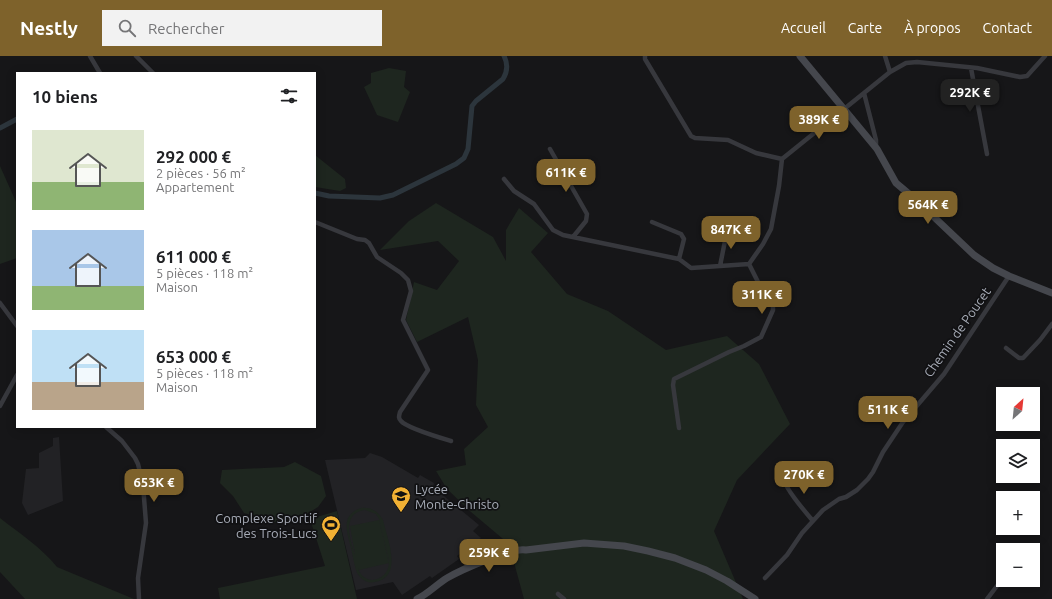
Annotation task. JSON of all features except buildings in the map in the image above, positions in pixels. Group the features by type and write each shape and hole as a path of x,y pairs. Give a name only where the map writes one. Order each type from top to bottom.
{"main road":[{"path":"800,56 876,150 896,183 974,255 993,268 1009,276 1052,292"},
{"path":"418,599 447,578 482,561 522,549 526,550 584,543 624,546 675,558 706,570 727,581 755,599"}],"street":[{"path":"90,56 99,72"},
{"path":"136,56 153,72"},
{"path":"644,56 691,136 695,138 728,140 756,153 782,158"},
{"path":"885,56 890,72"},
{"path":"749,264 763,244 771,229 779,186 782,158 890,72 906,63 917,62 977,68 1024,77 1027,76 1045,56"},
{"path":"970,68 987,154"},
{"path":"864,93 876,140 876,150"},
{"path":"550,149 587,214 586,221 572,237"},
{"path":"504,179 514,191 534,204 553,230 558,233 680,259 692,268 749,264"},
{"path":"316,222 357,239 365,240 369,243 377,257 408,280 411,291 402,320 428,370 400,412 399,417 400,420 407,425 452,442"},
{"path":"652,222 681,234 684,239 680,259"},
{"path":"720,266 727,231"},
{"path":"679,428 673,385 674,379 761,337 765,330 774,308 749,264"},
{"name":"Chemin de Poucet","path":"765,578 787,555 823,510 839,498 846,497 857,490 868,479 883,452 903,422 944,374 1009,276"},
{"path":"0,303 16,325"},
{"path":"1006,348 1019,358 1023,358 1052,324"},
{"path":"0,406 16,377"},
{"path":"107,428 122,441 135,458 143,485 146,523 138,578 139,599"},
{"path":"788,470 784,477 784,481 789,490 813,521"},
{"path":"987,599 996,587"},
{"path":"558,594 564,599"}],"shaded area":[{"path":"389,68 406,71 404,87 410,92 398,122 377,115 364,87 371,83 371,73"},
{"path":"316,156 345,179 346,188 340,191 316,187"},
{"path":"0,166 16,202 16,258 0,264"},
{"path":"436,203 493,237 506,261 506,230 519,208 548,233 531,252 567,294 608,311 666,350 727,336 759,364 790,424 737,480 714,531 743,599 524,599 509,544 471,512 447,489 436,471 466,465 464,449 488,427 476,405 478,360 468,317 417,342 406,320 414,282 437,290 459,261 438,241 380,250 409,221"},
{"path":"59,437 63,501 28,515 22,503 26,469 39,468 39,453 53,446 53,438"},
{"name":"Lycée Monte-Christo","path":"370,453 382,457 418,478 420,475 434,483 433,487 479,525 473,531 481,538 457,556 459,559 432,578 430,576 402,595 393,582 356,590 325,460 365,458"},
{"path":"295,462 321,476 326,496 318,507 302,517 279,524 244,513 233,496 220,483 222,470 284,467"},
{"path":"365,508 371,509 379,514 383,520 391,556 389,573 384,579 369,582 362,579 357,573 347,530 350,515 354,511","holes":["365,510 376,514 379,519 389,562 379,520 350,526 355,555 349,528 353,516 357,512","389,563 385,573 376,580 371,580 361,574 359,570"]},
{"name":"Complexe Sportif des Trois-Lucs","path":"337,511 357,599 220,599 218,588 325,566 310,519"},
{"path":"0,518 37,547 57,567 134,599 25,599 0,572"}],"waterway":[{"path":"316,193 329,196 380,198 393,195 456,164 464,158 468,149 472,106 503,79 507,68 504,56"},
{"path":"0,128 16,120"}],"place":[{"name":"Lycée Monte-Christo","path":"401,513"},
{"name":"Complexe Sportif des Trois-Lucs","path":"331,542"}]}
